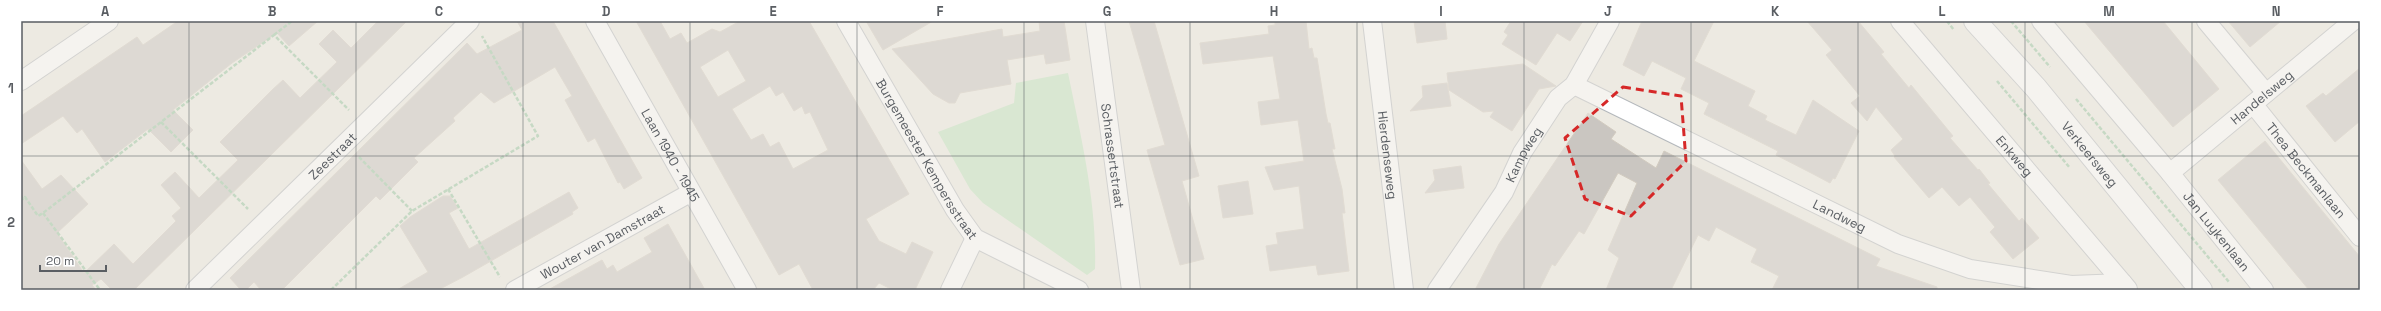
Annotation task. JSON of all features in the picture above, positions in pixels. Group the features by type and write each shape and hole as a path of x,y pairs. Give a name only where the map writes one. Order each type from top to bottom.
{"main road":[{"name":"Verkeersweg","path":"1975,21 2036,88 2201,290"}],"street":[{"path":"21,81 109,21"},
{"name":"Zeestraat","path":"195,290 470,21"},
{"name":"Laan 1940 - 1945","path":"595,21 690,193 746,290"},
{"name":"Burgemeester Kempersstraat","path":"846,21 955,210 975,238 1079,290"},
{"name":"Schrassertstraat","path":"1095,21 1131,290"},
{"name":"Hierdenseweg","path":"1372,21 1404,290"},
{"name":"Kampweg","path":"1437,290 1504,192 1522,153 1558,98 1574,85 1610,21"},
{"name":"Enkweg","path":"1900,21 2126,286"},
{"path":"2040,21 2170,173"},
{"name":"Thea Beckmanlaan","path":"2206,21 2360,236"},
{"name":"Handelsweg","path":"2170,173 2353,21"},
{"name":"Landweg","path":"1574,85 1898,244 1970,269 2071,285 2126,286"},
{"name":"Jan Luykenlaan","path":"2170,173 2264,290"},
{"name":"Wouter van Damstraat","path":"509,287 690,193"},
{"path":"950,290 975,238"}],"path":[{"path":"21,196 23,199 25,197 38,216 43,213 292,21"},
{"path":"1947,21 1957,33"},
{"path":"2011,21 2051,69"},
{"path":"332,290 412,211 538,136 481,34"},
{"path":"274,35 364,125"},
{"path":"1993,76 2075,174"},
{"path":"2071,93 2231,284"},
{"path":"161,122 263,224"},
{"path":"345,143 412,211"},
{"path":"448,189 509,287"},
{"path":"43,213 100,290"}],"highlighted area":[{"path":"1623,87 1681,96 1686,161 1631,216 1585,199 1565,138"}],"green space":[{"path":"1068,73 1083,146 1091,195 1095,244 1095,269 1087,275 983,203 970,189 938,132 1014,103 1016,83"}],"building":[{"path":"178,21 318,21 289,46 277,33 232,63 173,110 193,130 171,152 148,129 105,162 82,129 77,133 63,116 21,144 21,116 137,37 143,45"},
{"path":"378,21 407,21 134,290 112,290 101,279 92,285 96,290 21,290 21,160 42,189 61,175 88,204 57,233 84,273 114,244 133,264 176,221 172,216 181,208 161,185 175,172 199,198 238,160 220,142 272,90 283,80 300,98 337,62 319,44 333,30 351,48"},
{"path":"517,21 553,21 642,178 624,189 620,182 618,183 595,138 588,142 565,100 572,96 555,67 494,103 481,92 453,118 455,121 414,158 418,162 380,200 376,196 282,290 261,290 254,282 246,290 241,290 230,278 467,43 477,54 522,30"},
{"path":"636,21 660,21 670,39 681,33 687,43 712,29 720,32 740,21 809,21 909,194 866,219 879,241 906,254 912,242 933,252 915,290 893,290 879,283 873,290 813,290 799,264 779,275","holes":["728,50 746,81 718,97 700,67","770,86 776,96 783,92 794,111 802,106 805,114 810,112 828,150 793,169 779,142 770,147 763,134 751,140 732,109"]},
{"path":"866,21 933,21 883,50"},
{"path":"1039,21 1064,21 1070,60 1046,64 1044,54 1007,60 1011,84 960,93 955,103 949,103 933,94 892,49 1002,29 1003,37 1040,31"},
{"path":"1129,21 1154,21 1199,176 1182,181 1204,259 1180,265 1147,150 1165,145"},
{"path":"1275,21 1306,21 1309,49 1312,48 1314,58 1317,58 1326,114 1328,123 1330,123 1335,149 1332,149 1342,189 1345,213 1342,213 1349,271 1318,275 1316,265 1270,271 1266,246 1278,244 1276,233 1304,229 1299,186 1274,190 1265,167 1304,161 1298,120 1261,125 1258,102 1280,99 1273,56 1203,64 1200,43 1269,34 1268,26 1275,25"},
{"path":"1414,21 1445,21 1447,39 1417,43"},
{"path":"1511,21 1583,21 1570,41 1557,33 1536,65 1502,44 1508,35 1504,32"},
{"path":"1642,21 1714,21 1694,61 1755,91 1748,106 1767,116 1765,120 1796,135 1813,100 1859,131 1835,179 1833,178 1830,183 1776,155 1778,151 1704,114 1709,103 1681,89 1686,78 1652,61 1644,76 1623,65"},
{"path":"1807,21 1858,21 1884,52 1881,54 1909,88 1911,85 1953,136 1950,138 1978,170 1979,169 1990,183 1988,184 2019,221 2022,218 2039,238 2013,259 1990,232 1995,227 1970,197 1959,206 1942,187 1929,198 1894,157 1895,156 1891,150 1903,139 1876,107 1867,121 1851,103 1860,96 1826,55 1832,50"},
{"path":"2084,21 2163,21 2219,89 2173,127"},
{"path":"2228,21 2281,21 2250,47"},
{"path":"1523,64 1556,86 1539,89 1512,131 1490,117 1494,111 1483,112 1449,90 1447,73"},
{"path":"2360,68 2360,121 2335,142 2306,106 2323,93 2326,96"},
{"path":"1447,83 1451,106 1410,111 1423,97 1422,86"},
{"path":"1588,113 1616,132 1611,139 1656,168 1664,151 1880,259 1876,266 1937,287 1937,290 1772,290 1779,276 1751,262 1757,249 1716,227 1709,241 1698,235 1671,290 1606,290 1619,258 1608,250 1637,183 1618,173 1584,234 1579,231 1555,266 1552,264 1539,290 1475,290 1499,244"},
{"path":"2265,141 2360,257 2360,290 2309,290 2218,180"},
{"path":"1461,166 1464,188 1425,193 1435,180 1433,170"},
{"path":"1248,181 1253,214 1223,218 1218,186"},
{"path":"569,192 578,208 572,212 573,214 463,277 438,290 397,290 428,272 400,226 410,217 443,196 450,196 458,208 449,213 469,249"},
{"path":"668,224 705,290 548,290 602,260 607,269 613,265 617,272 652,252 644,238"}]}
